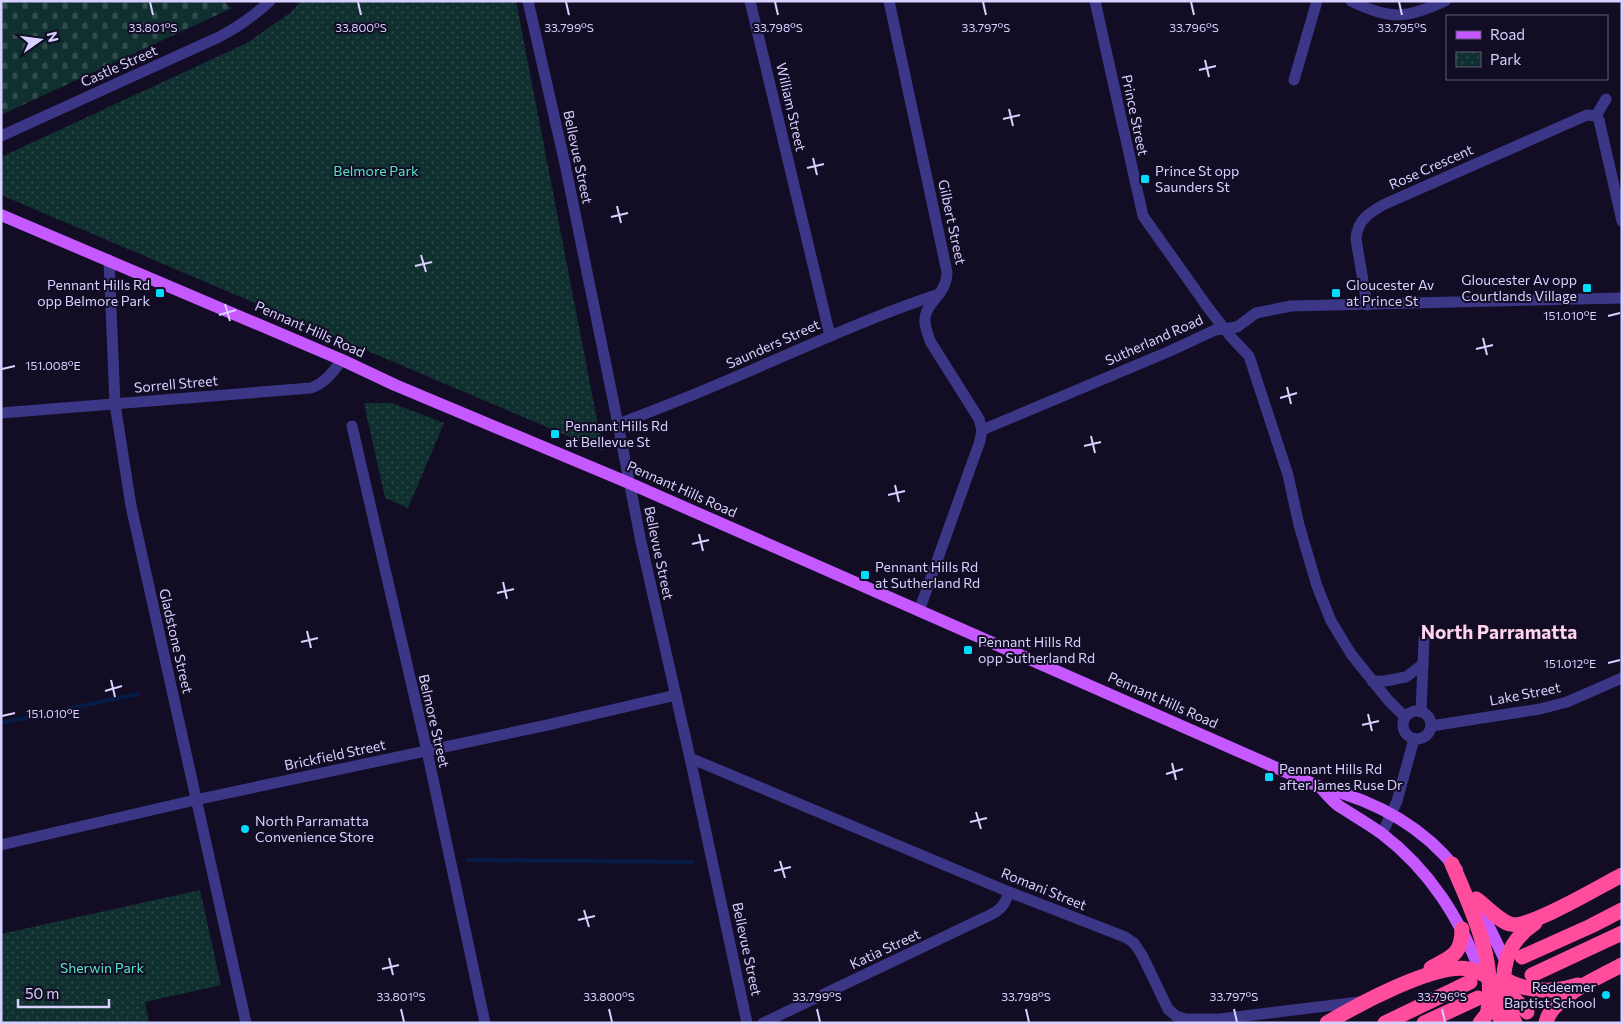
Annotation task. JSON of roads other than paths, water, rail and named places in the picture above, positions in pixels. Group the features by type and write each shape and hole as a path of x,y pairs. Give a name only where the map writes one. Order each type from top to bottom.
{"highway":[{"path":"1452,864 1477,921 1491,983 1488,1014 1480,1023"},
{"path":"1476,899 1504,921 1513,925 1524,924 1622,875"},
{"path":"1522,957 1622,910"},
{"path":"1505,960 1509,950 1521,934 1548,913"},
{"path":"1327,1023 1363,1002 1396,987 1452,956 1460,946 1462,929"},
{"path":"1532,975 1622,933"},
{"name":"Pennant Hills Road","path":"1502,1023 1491,983 1505,960"},
{"path":"1546,1023 1549,1014 1556,1005 1594,979 1622,965"},
{"path":"1396,987 1448,970 1468,968 1491,983 1506,1004 1514,1023"},
{"path":"1385,1023 1491,983 1541,990 1560,990 1594,979"},
{"path":"1424,1023 1491,983"},
{"name":"Pennant Hills Road","path":"1491,983 1529,1018"}],"main road":[{"name":"Pennant Hills Road","path":"1,215 342,360 395,385 629,483 1320,787 1342,792 1392,814 1428,839 1452,864 1476,899 1505,960"},
{"name":"Pennant Hills Road","path":"1320,787 1337,805 1382,834 1411,860 1426,877 1442,896 1491,983"}],"street":[{"name":"Castle Street","path":"1,136 222,36 247,21 270,1"},
{"name":"Bellevue Street","path":"528,1 565,164 641,542 747,1023"},
{"name":"William Street","path":"750,1 830,336"},
{"name":"Gilbert Street","path":"889,1 946,263 947,280 940,294 931,304 925,315 926,327 930,341 979,419 982,430"},
{"name":"Prince Street","path":"1095,1 1142,216 1225,330"},
{"path":"1294,80 1317,1"},
{"path":"1351,1 1368,9 1394,15 1420,12 1445,1"},
{"path":"1606,98 1596,116 1600,120 1622,221"},
{"name":"Rose Crescent","path":"1367,305 1356,238 1356,233 1364,217 1384,204 1573,121 1587,115 1596,116"},
{"name":"Gladstone Street","path":"109,260 115,404 131,506 246,1023"},
{"name":"Saunders Street","path":"618,424 721,383 830,336 940,294"},
{"path":"1225,330 1236,327 1256,313 1291,306 1622,298"},
{"name":"Sutherland Road","path":"982,430 1170,351 1215,330 1225,330 1246,352 1252,363 1288,475 1299,526 1317,586 1331,621 1351,654 1388,700 1405,717"},
{"name":"Sorrell Street","path":"1,413 310,388 321,384 328,378 342,360"},
{"name":"Belmore Street","path":"352,426 426,751 485,1023"},
{"path":"920,610 967,480 982,430"},
{"path":"1421,712 1424,639"},
{"path":"1372,681 1385,681 1406,677 1423,664"},
{"name":"Lake Street","path":"1431,726 1540,709 1567,702 1622,678"},
{"name":"Brickfield Street","path":"1,846 195,800 543,726 676,695"},
{"path":"1412,711 1421,712 1428,717 1431,726 1427,735 1423,738 1414,739 1406,734 1403,721 1405,717 1412,711"},
{"path":"1382,834 1392,814 1414,739"},
{"name":"Romani Street","path":"690,758 1009,892 1125,938 1134,943 1142,955 1168,1009 1176,1016 1186,1019 1220,1021 1363,1002"},
{"name":"Katia Street","path":"763,1023 1000,910 1005,904 1009,892"}],"waterway":[{"path":"1,723 138,694"},
{"path":"467,860 693,862"}],"place":[{"name":"Prince St opp Saunders St","path":"1145,179"},
{"name":"Gloucester Av opp Courtlands Village","path":"1587,288"},
{"name":"Pennant Hills Rd opp Belmore Park","path":"160,293"},
{"name":"Gloucester Av at Prince St","path":"1336,293"},
{"name":"Pennant Hills Rd at Bellevue St","path":"555,434"},
{"name":"Pennant Hills Rd at Sutherland Rd","path":"865,575"},
{"name":"Pennant Hills Rd opp Sutherland Rd","path":"968,650"},
{"name":"Pennant Hills Rd after James Ruse Dr","path":"1269,777"},
{"name":"North Parramatta Convenience Store","path":"245,829"},
{"name":"Redeemer Baptist School","path":"1606,995"}],"district":[{"name":"North Parramatta","path":"1499,632"}],"park label":[{"name":"Belmore Park","path":"376,171"},
{"name":"Sherwin Park","path":"102,968"}]}
